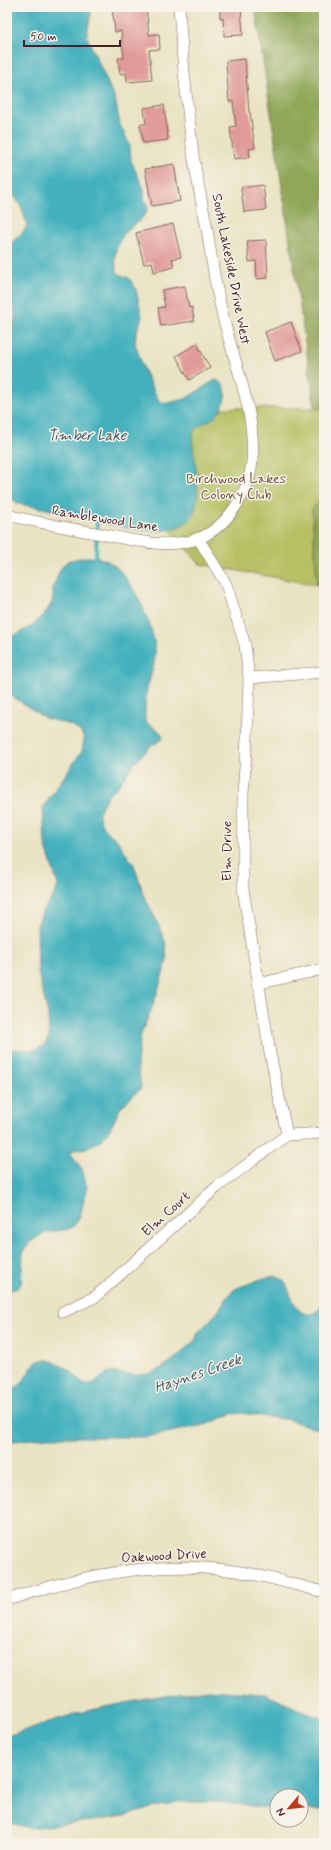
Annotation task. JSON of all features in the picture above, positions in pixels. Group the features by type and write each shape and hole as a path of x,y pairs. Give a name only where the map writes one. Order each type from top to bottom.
{"street":[{"name":"South Lakeside Drive West","path":"179,7 181,42 193,154 222,315 247,406 252,434 252,462 244,491 237,504 224,520 207,534 198,538"},
{"name":"Ramblewood Lane","path":"7,515 43,524 154,543 182,543 198,538"},
{"name":"Elm Drive","path":"198,538 226,584 245,644 249,678 247,739 242,794 242,889 257,984 287,1134"},
{"path":"249,678 324,672"},
{"path":"257,984 324,969"},
{"path":"287,1134 324,1133"},
{"name":"Elm Court","path":"63,1312 95,1297 217,1187 287,1134"},
{"name":"Oakwood Drive","path":"7,1600 70,1581 156,1568 218,1569 270,1577 324,1592"}],"green space":[{"path":"255,7 324,7 324,408 315,408"},
{"name":"Birchwood Lakes Colony Club","path":"142,408 324,408 324,508 312,508 317,585 200,564 146,504"},
{"path":"324,501 324,580 317,585 312,508"}],"water":[{"name":"Timber Lake","path":"7,7 92,7 87,34 88,39 115,99 120,124 130,146 131,161 144,189 144,198 148,207 146,213 141,219 124,233 116,250 115,259 119,274 129,278 136,289 142,317 136,334 135,343 145,373 158,399 163,403 185,399 215,380 224,385 225,395 220,411 217,415 199,426 194,431 192,439 196,467 196,506 193,514 184,524 171,529 155,531 137,530 53,510 19,504 13,500 7,492 7,335 14,322 15,313 6,286 7,247 23,232 27,225 21,207 7,184 7,134 9,123 7,111"},
{"path":"87,557 105,560 115,566 122,574 137,595 153,635 155,657 146,694 145,721 161,733 163,739 151,746 133,765 118,786 106,798 99,812 99,817 104,829 117,840 134,865 144,895 166,944 167,961 154,1003 141,1034 137,1063 141,1085 140,1089 121,1107 109,1131 100,1141 86,1148 69,1151 82,1169 87,1187 80,1216 73,1227 44,1233 30,1242 23,1252 21,1284 18,1288 7,1291 7,1049 35,1050 44,1045 49,1037 48,1015 38,973 37,926 43,910 55,894 58,885 45,844 43,807 82,751 84,739 81,732 71,725 45,718 7,693 7,639 30,627 44,614 53,599 53,586 62,567 68,561"},
{"name":"Haynes Creek","path":"275,1276 284,1280 294,1303 302,1312 308,1314 316,1312 324,1297 324,1429 313,1428 290,1420 241,1413 231,1414 208,1424 147,1437 48,1437 7,1442 7,1392 20,1385 33,1365 37,1362 49,1360 57,1363 71,1371 85,1384 96,1382 109,1372 139,1375 154,1372 169,1363 195,1341 198,1332 217,1313 231,1292 237,1288 264,1278"},
{"path":"208,1690 265,1694 324,1719 324,1810 309,1810 309,1788 269,1788 269,1808 216,1802 178,1802 151,1808 130,1815 93,1821 29,1828 7,1822 7,1736 75,1714 141,1700"}],"building":[{"path":"112,7 146,7 149,35 159,34 160,49 149,50 152,80 127,82 126,73 120,74 118,58 124,58 121,31 115,32"},
{"path":"220,7 241,7 243,35 224,36 223,18 220,18"},
{"path":"245,59 249,112 255,148 249,149 250,157 234,159 230,127 236,126 233,101 229,102 226,61"},
{"path":"164,105 168,140 143,143 140,124 146,124 144,108"},
{"path":"174,164 180,201 152,206 145,169"},
{"path":"263,185 266,210 244,212 241,188"},
{"path":"173,224 181,257 172,259 174,267 154,272 152,262 144,264 136,233"},
{"path":"266,240 268,278 257,279 256,261 249,262 247,241"},
{"path":"185,286 189,308 192,307 194,321 161,326 158,308 165,307 162,290"},
{"path":"291,322 302,351 275,361 265,332"},
{"path":"197,344 210,368 189,380 176,356"}],"waterway":[{"path":"96,563 97,518"}]}
